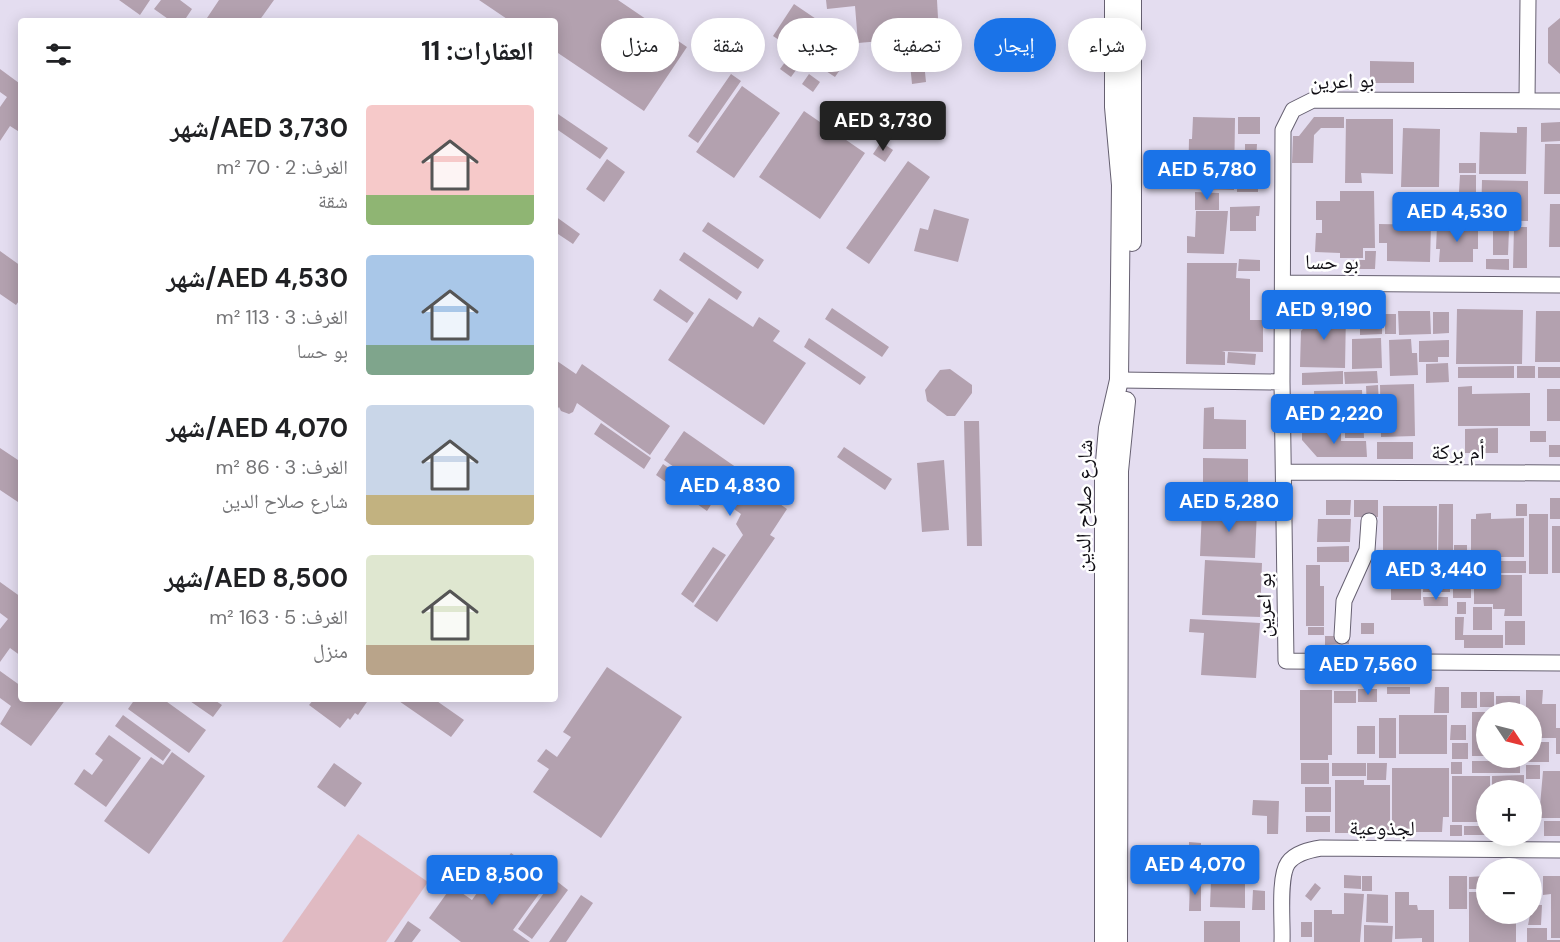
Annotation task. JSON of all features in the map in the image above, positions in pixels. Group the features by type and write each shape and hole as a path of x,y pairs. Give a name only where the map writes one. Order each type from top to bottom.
{"street":[{"name":"شارع صلاح الدين","path":"1104,942 1104,473 1108,428 1124,380 1121,185 1114,107 1114,0"},
{"name":"شارع صلاح الدين","path":"1118,942 1119,471 1134,160 1132,0"},
{"path":"1527,101 1528,0"},
{"name":"بو اعرين","path":"1560,101 1314,100 1293,110 1283,130 1282,382 1286,661 1560,663"},
{"name":"بو حسا","path":"1284,283 1560,285"},
{"path":"1124,380 1282,382"},
{"name":"أم بركة","path":"1284,472 1560,473"},
{"path":"1341,662 1344,602 1367,550 1369,521"},
{"name":"لجذوعية","path":"1282,942 1283,874 1288,863 1304,851 1321,848 1560,850"}],"shaded area":[{"path":"358,834 428,882 386,942 282,942"}],"building":[{"path":"119,0 150,0 140,15"},
{"path":"161,0 180,0 192,9 186,18 167,18 154,9"},
{"path":"219,0 274,0 261,18 207,18"},
{"path":"479,0 618,0 644,18 601,18 601,72 670,72 644,111 558,53 558,18 506,18"},
{"path":"826,0 937,0 938,18 871,18 871,42 859,43 859,18 856,18 855,6 827,9"},
{"path":"794,4 815,18 785,18"},
{"path":"1560,18 1560,74 1548,63 1548,28"},
{"path":"679,42 687,47 679,59"},
{"path":"1370,61 1414,62 1414,83 1370,83"},
{"path":"0,69 18,82 18,131 10,126 0,141 0,107 7,97 0,92"},
{"path":"784,72 795,72 791,77"},
{"path":"827,72 838,72 835,77"},
{"path":"911,72 925,72 926,82 912,84"},
{"path":"731,74 741,81 698,143 688,136"},
{"path":"809,74 820,82 813,92 802,84"},
{"path":"742,86 780,113 734,178 696,152"},
{"path":"804,111 865,153 820,219 759,177"},
{"path":"558,114 608,148 600,159 558,130"},
{"path":"1193,117 1235,118 1234,190 1188,189 1189,139 1192,139"},
{"path":"1238,117 1260,117 1260,134 1238,134"},
{"path":"1314,117 1344,117 1344,128 1321,128 1314,135 1313,163 1292,163 1293,136 1299,136"},
{"path":"1346,119 1393,119 1393,174 1361,173 1362,183 1345,183"},
{"path":"1560,122 1560,141 1541,142 1541,123"},
{"path":"1517,127 1527,127 1526,174 1479,174 1480,132 1517,133"},
{"path":"1403,128 1440,129 1439,187 1401,187"},
{"path":"881,142 893,150 885,162 873,154"},
{"path":"1245,144 1257,144 1256,161 1245,160"},
{"path":"1545,144 1560,144 1560,194 1544,194"},
{"path":"1173,154 1186,155 1186,185 1173,184"},
{"path":"607,159 625,172 604,202 586,189"},
{"path":"908,161 930,177 869,264 846,248"},
{"path":"1459,163 1476,163 1476,173 1459,173"},
{"path":"1460,175 1476,175 1476,193 1459,192"},
{"path":"1237,178 1258,178 1258,192 1237,192"},
{"path":"1482,180 1528,181 1528,221 1481,220"},
{"path":"1340,191 1374,191 1375,248 1363,248 1363,258 1340,258 1340,253 1315,252 1316,233 1322,233 1322,220 1316,220 1316,201 1340,201"},
{"path":"1195,192 1219,193 1219,210 1195,210"},
{"path":"1550,204 1560,204 1560,247 1549,247"},
{"path":"1260,206 1259,216 1256,216 1256,231 1230,231 1230,207"},
{"path":"1427,206 1445,206 1444,218 1427,218"},
{"path":"1447,208 1465,208 1465,218 1446,218"},
{"path":"934,209 969,219 958,262 914,251 920,228 928,230"},
{"path":"1196,211 1228,211 1224,254 1187,253 1187,236 1195,237"},
{"path":"558,218 580,234 573,244 558,234"},
{"path":"708,222 764,260 758,269 702,231"},
{"path":"1379,224 1431,225 1430,262 1387,261 1387,243 1379,243"},
{"path":"1437,225 1478,225 1478,249 1473,249 1473,262 1439,262 1440,249 1436,249"},
{"path":"1514,227 1527,227 1527,268 1513,268"},
{"path":"1493,230 1509,230 1508,255 1493,255"},
{"path":"0,251 18,264 18,302 16,305 0,294"},
{"path":"1365,251 1376,251 1375,269 1353,269 1353,260 1365,260"},
{"path":"684,252 742,292 737,300 679,260"},
{"path":"1239,259 1260,260 1260,271 1238,271"},
{"path":"1486,259 1509,259 1509,270 1486,269"},
{"path":"1187,263 1237,263 1236,278 1250,279 1250,320 1263,320 1263,352 1222,351 1225,352 1225,365 1186,364"},
{"path":"660,289 694,313 687,323 653,300"},
{"path":"709,298 753,327 759,317 780,331 773,341 806,363 764,425 668,360"},
{"path":"832,308 889,347 882,357 825,319"},
{"path":"1457,309 1523,310 1522,364 1456,364"},
{"path":"1347,311 1359,311 1359,324 1347,324"},
{"path":"1398,311 1430,311 1431,334 1399,335"},
{"path":"1536,311 1560,311 1560,362 1535,362"},
{"path":"1319,312 1346,312 1345,368 1300,367 1301,331"},
{"path":"1433,312 1449,312 1449,333 1433,334"},
{"path":"1382,313 1382,334 1360,335 1360,314"},
{"path":"1385,314 1396,314 1396,334 1385,334"},
{"path":"809,338 866,377 860,385 804,347"},
{"path":"1381,338 1382,368 1352,369 1352,339"},
{"path":"1411,339 1412,353 1417,353 1418,375 1390,376 1389,340"},
{"path":"1449,340 1449,357 1438,357 1438,362 1419,362 1419,341"},
{"path":"1228,352 1256,354 1255,365 1227,363"},
{"path":"558,362 576,374 582,364 670,426 650,455 577,403 573,412 569,414 561,411"},
{"path":"1448,363 1449,382 1426,383 1426,364"},
{"path":"1514,366 1514,378 1458,378 1458,367"},
{"path":"1517,366 1535,366 1535,378 1517,378"},
{"path":"1538,367 1560,367 1560,378 1538,378"},
{"path":"950,369 972,385 972,393 955,416 947,416 927,401 925,390 940,370"},
{"path":"1343,371 1343,384 1302,385 1302,373"},
{"path":"1377,371 1378,383 1345,384 1344,372"},
{"path":"1414,384 1415,436 1381,437 1380,385"},
{"path":"1378,385 1379,406 1367,407 1366,386"},
{"path":"1472,386 1472,394 1530,393 1530,426 1458,426 1458,387"},
{"path":"1547,389 1560,389 1560,421 1547,421"},
{"path":"1362,390 1364,438 1345,438 1345,429 1315,430 1314,391"},
{"path":"1214,407 1214,419 1246,420 1246,449 1203,449 1204,408"},
{"path":"964,421 979,421 982,546 967,546"},
{"path":"601,423 651,458 644,469 594,434"},
{"path":"1498,428 1498,453 1465,453 1465,429"},
{"path":"684,431 773,493 770,497 787,509 770,535 775,538 717,622 694,606 743,535 736,524 741,514 664,460"},
{"path":"1341,431 1341,441 1366,441 1367,457 1317,457 1302,440 1302,433"},
{"path":"1530,431 1546,431 1546,442 1530,442"},
{"path":"1377,442 1413,442 1413,459 1377,459"},
{"path":"1549,445 1560,445 1560,457 1549,457"},
{"path":"844,447 892,479 885,490 837,457"},
{"path":"0,448 18,460 18,502 0,490"},
{"path":"1203,458 1248,459 1248,489 1203,489"},
{"path":"944,460 949,530 922,532 917,463"},
{"path":"663,464 714,500 707,511 656,475"},
{"path":"1550,498 1560,498 1560,519 1550,519"},
{"path":"1326,500 1351,500 1350,515 1326,515"},
{"path":"1354,500 1378,500 1378,517 1354,517"},
{"path":"1439,504 1453,504 1453,558 1438,557"},
{"path":"1516,504 1527,504 1527,516 1516,516"},
{"path":"1383,506 1437,506 1437,565 1415,565 1415,577 1402,577 1402,565 1383,565"},
{"path":"1202,509 1257,510 1255,558 1200,556"},
{"path":"1491,513 1491,519 1524,518 1524,557 1471,557 1471,519 1476,519 1476,514"},
{"path":"1529,514 1548,514 1548,574 1529,574"},
{"path":"1318,519 1351,519 1350,542 1317,542"},
{"path":"1552,526 1560,526 1560,573 1552,573"},
{"path":"1454,545 1467,545 1467,572 1454,572"},
{"path":"1349,546 1349,562 1317,562 1317,547"},
{"path":"713,547 726,555 693,603 681,594"},
{"path":"1205,560 1262,563 1260,617 1202,615"},
{"path":"1474,561 1526,561 1526,573 1474,573"},
{"path":"1306,565 1320,565 1320,586 1324,586 1324,626 1306,626"},
{"path":"1424,573 1450,573 1450,592 1423,592"},
{"path":"1453,574 1471,574 1471,598 1453,598"},
{"path":"1480,575 1522,575 1522,616 1504,616 1505,609 1493,609 1493,604 1474,604 1474,581 1480,581"},
{"path":"0,582 18,595 18,654 10,648 0,662 0,629 8,619 0,613"},
{"path":"1391,582 1421,582 1421,600 1391,600"},
{"path":"1423,597 1448,597 1448,606 1424,606"},
{"path":"1457,602 1466,602 1466,614 1457,614"},
{"path":"1473,607 1492,607 1492,630 1473,630"},
{"path":"1455,617 1464,617 1463,635 1503,635 1503,648 1464,648 1464,640 1455,640"},
{"path":"1190,619 1260,623 1256,678 1201,675 1204,633 1189,632"},
{"path":"1505,621 1525,621 1525,645 1505,645"},
{"path":"1361,623 1374,623 1374,634 1361,634"},
{"path":"1308,627 1324,627 1324,635 1308,635"},
{"path":"1325,636 1349,636 1349,644 1325,645"},
{"path":"607,667 682,717 601,838 533,792 549,769 537,761 546,749 557,757 571,737 563,732"},
{"path":"0,671 18,684 18,702 64,702 31,746 0,724 11,706 0,698"},
{"path":"1387,687 1410,687 1410,694 1387,694"},
{"path":"1435,687 1449,687 1449,713 1434,713"},
{"path":"1358,689 1377,689 1377,702 1358,702"},
{"path":"1300,690 1332,690 1332,755 1328,755 1328,760 1300,760"},
{"path":"1526,690 1543,690 1542,704 1542,702 1526,702"},
{"path":"1334,691 1356,691 1356,703 1334,703"},
{"path":"1461,692 1477,692 1476,708 1461,708"},
{"path":"1480,692 1494,692 1494,702 1480,702"},
{"path":"1496,696 1520,696 1520,702 1496,702"},
{"path":"133,702 167,702 206,730 189,753 128,709"},
{"path":"191,702 218,702 222,705 213,717"},
{"path":"312,702 367,702 358,715 355,713 350,720 348,718 340,728 309,705"},
{"path":"400,702 438,702 464,720 451,737"},
{"path":"1542,704 1556,704 1556,728 1560,728 1560,754 1556,754 1556,738 1542,738"},
{"path":"1472,712 1476,712 1476,756 1472,756"},
{"path":"123,715 171,750 163,761 115,726"},
{"path":"1399,715 1447,715 1447,754 1399,754"},
{"path":"1379,718 1396,718 1396,758 1379,758"},
{"path":"1451,725 1466,725 1466,740 1450,740"},
{"path":"1357,726 1375,726 1375,754 1357,754"},
{"path":"109,735 141,758 106,807 74,784 84,769 92,775 103,760 95,754"},
{"path":"1542,742 1549,742 1549,762 1542,762"},
{"path":"1452,743 1468,743 1468,759 1452,759"},
{"path":"172,752 205,776 149,854 104,821 151,757 163,765"},
{"path":"1472,761 1476,761 1476,768 1520,768 1520,773 1472,773"},
{"path":"1451,762 1462,762 1462,774 1451,774"},
{"path":"334,763 362,783 345,807 317,787"},
{"path":"1301,763 1329,763 1329,784 1301,784"},
{"path":"1332,763 1366,763 1366,776 1332,776"},
{"path":"1367,763 1387,763 1386,780 1367,780"},
{"path":"1392,768 1449,768 1449,817 1443,817 1442,832 1392,832"},
{"path":"1526,768 1540,768 1540,779 1526,779"},
{"path":"1543,771 1560,771 1560,818 1542,818"},
{"path":"1524,775 1524,780 1492,780 1492,776"},
{"path":"1452,776 1490,776 1490,780 1476,780 1476,822 1452,822"},
{"path":"1335,780 1364,780 1364,785 1390,785 1390,833 1335,833"},
{"path":"1305,787 1331,787 1331,812 1305,812"},
{"path":"1253,800 1279,801 1278,834 1267,834 1267,816 1252,815"},
{"path":"1306,816 1330,816 1330,832 1306,832"},
{"path":"1544,821 1560,821 1560,836 1544,836"},
{"path":"1450,825 1462,825 1462,836 1450,836"},
{"path":"1464,826 1476,826 1476,835 1464,835"},
{"path":"1189,842 1201,843 1201,871 1189,871"},
{"path":"1210,845 1244,845 1244,854 1247,854 1247,875 1209,874"},
{"path":"511,853 549,880 513,930 530,942 461,942 429,918 452,886 472,900 487,879 491,881"},
{"path":"1344,875 1361,876 1361,889 1344,888"},
{"path":"1362,876 1372,876 1372,891 1362,891"},
{"path":"1449,876 1467,876 1467,909 1449,909"},
{"path":"1543,876 1560,876 1560,938 1551,938 1551,894 1543,895"},
{"path":"1469,877 1476,877 1476,889 1469,889"},
{"path":"554,879 568,890 532,939 518,929"},
{"path":"1190,880 1201,880 1201,911 1189,911"},
{"path":"1211,881 1245,881 1245,908 1210,907"},
{"path":"1315,883 1321,888 1311,901 1305,896"},
{"path":"1253,890 1265,891 1265,910 1252,910"},
{"path":"1395,892 1409,892 1409,905 1417,905 1418,910 1434,910 1434,942 1422,942 1422,938 1395,939"},
{"path":"1469,892 1476,892 1476,924 1516,924 1516,942 1469,942"},
{"path":"1344,893 1364,894 1360,942 1314,942 1314,910 1332,910 1332,914 1344,914"},
{"path":"1367,894 1388,895 1388,923 1366,922"},
{"path":"581,895 593,903 566,942 549,942"},
{"path":"408,921 421,930 412,942 394,942"},
{"path":"1204,921 1240,921 1240,942 1204,942"},
{"path":"1301,922 1312,922 1312,937 1301,937"},
{"path":"1364,925 1393,926 1392,942 1364,942"},
{"path":"1527,928 1547,928 1547,940 1560,940 1560,942 1527,942"}]}
